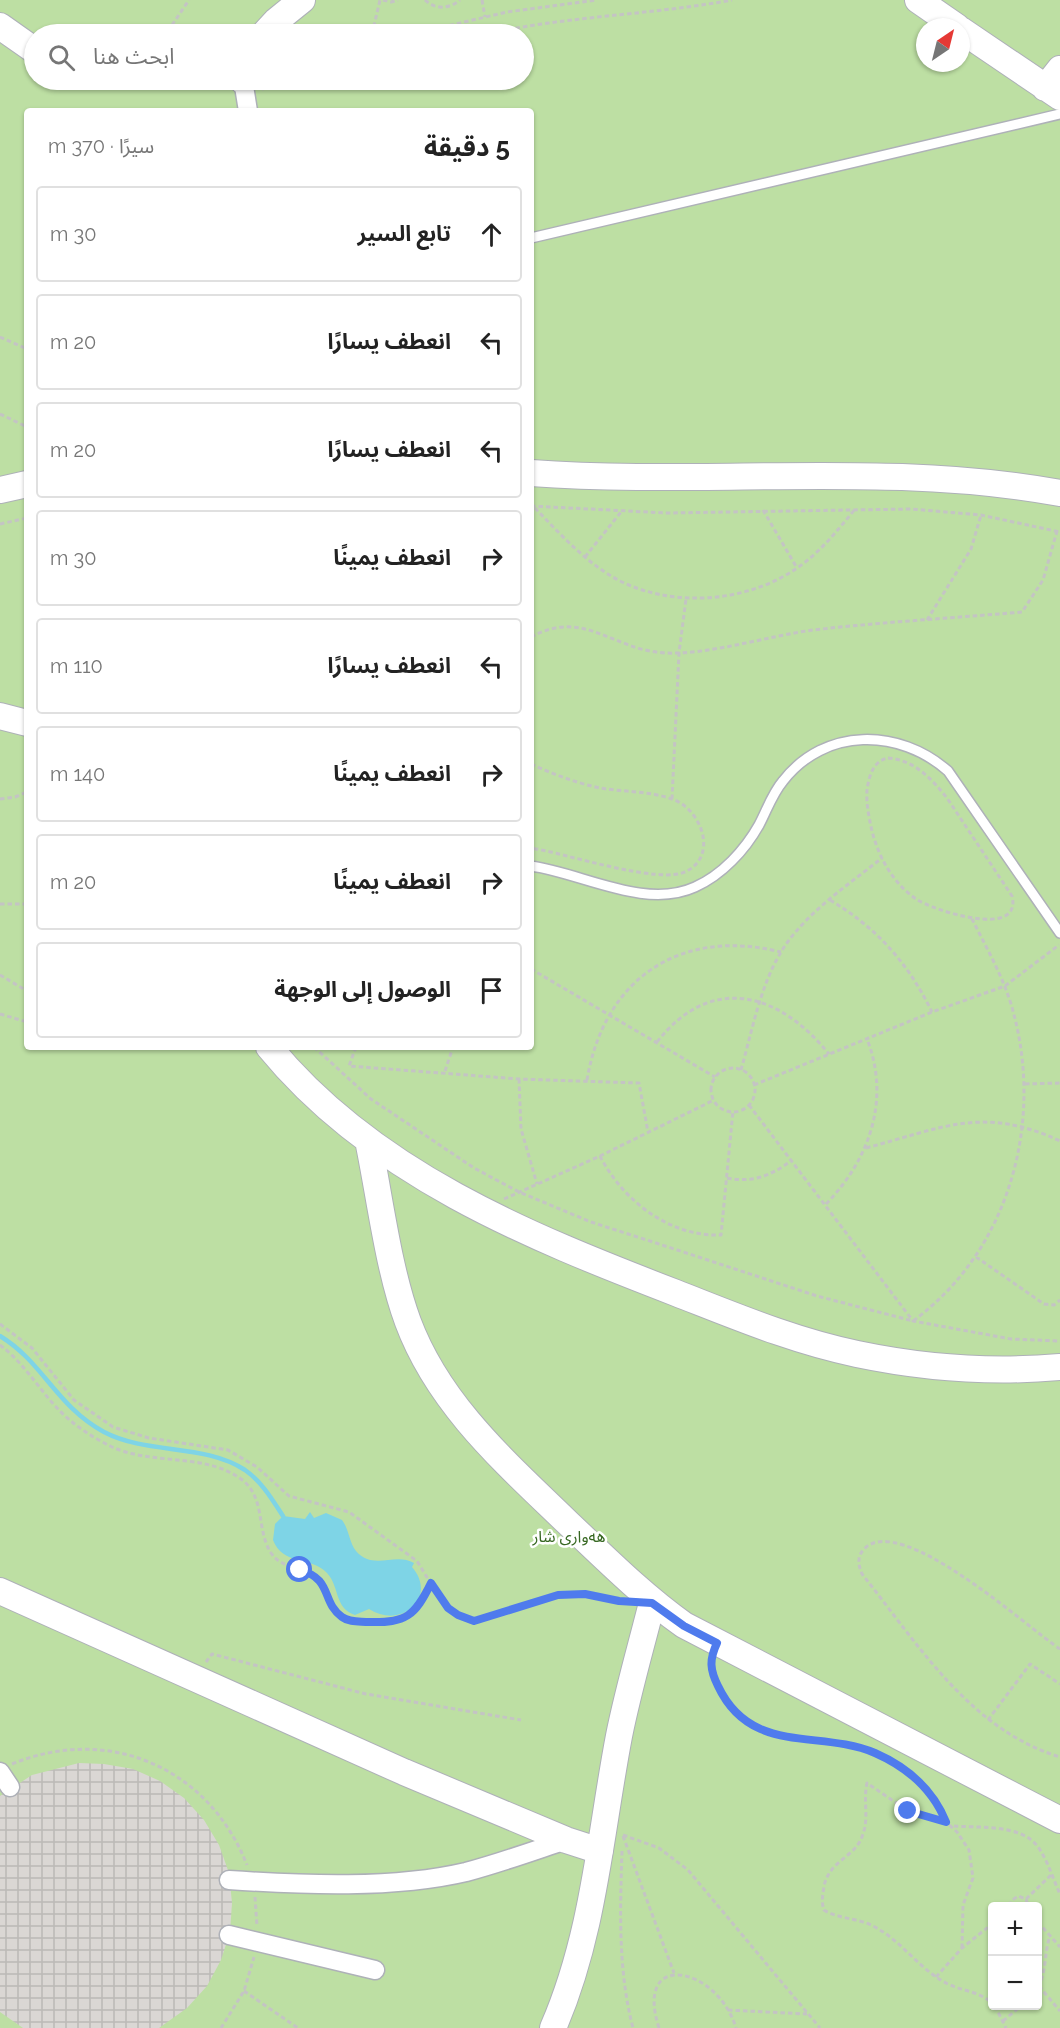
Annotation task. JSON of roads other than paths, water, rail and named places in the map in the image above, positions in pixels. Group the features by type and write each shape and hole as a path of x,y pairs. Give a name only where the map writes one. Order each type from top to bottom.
{"street":[{"path":"275,24 302,0"},
{"path":"918,0 944,18"},
{"path":"0,26 24,43"},
{"path":"970,35 1056,85"},
{"path":"534,473 608,478 852,476 1017,485 1060,493"},
{"path":"0,490 24,485"},
{"path":"0,716 24,722"},
{"path":"272,1050 318,1099 368,1140 478,1210 545,1240 765,1327 821,1346 901,1362 969,1370 1060,1367"},
{"path":"368,1140 407,1321 434,1380 459,1413 652,1603 684,1626 1060,1820"},
{"path":"0,1591 566,1840"},
{"path":"552,2028 571,1987 609,1839 620,1734 652,1603"},
{"path":"230,1880 354,1884 465,1872 566,1840 609,1839"},
{"path":"229,1935 375,1970"}],"lane":[{"path":"534,237 1060,114"},
{"path":"534,867 648,895 671,895 694,887 717,873 743,849 776,789 796,767 820,750 837,744 864,738 882,739 918,750 948,771 1060,931"}],"water":[{"path":"310,1512 314,1518 326,1513 342,1520 356,1551 363,1557 377,1561 399,1559 414,1563 412,1567 419,1578 421,1589 419,1599 413,1607 393,1616 369,1609 355,1615 348,1612 340,1602 334,1584 327,1573 313,1564 283,1554 273,1540 275,1524 283,1516 305,1519"}],"waterway":[{"path":"0,1336 28,1358 74,1410 104,1432 139,1444 194,1452 229,1462 245,1470 257,1480 283,1516"}],"park label":[{"name":"هەواری شار","path":"569,1536"}]}
